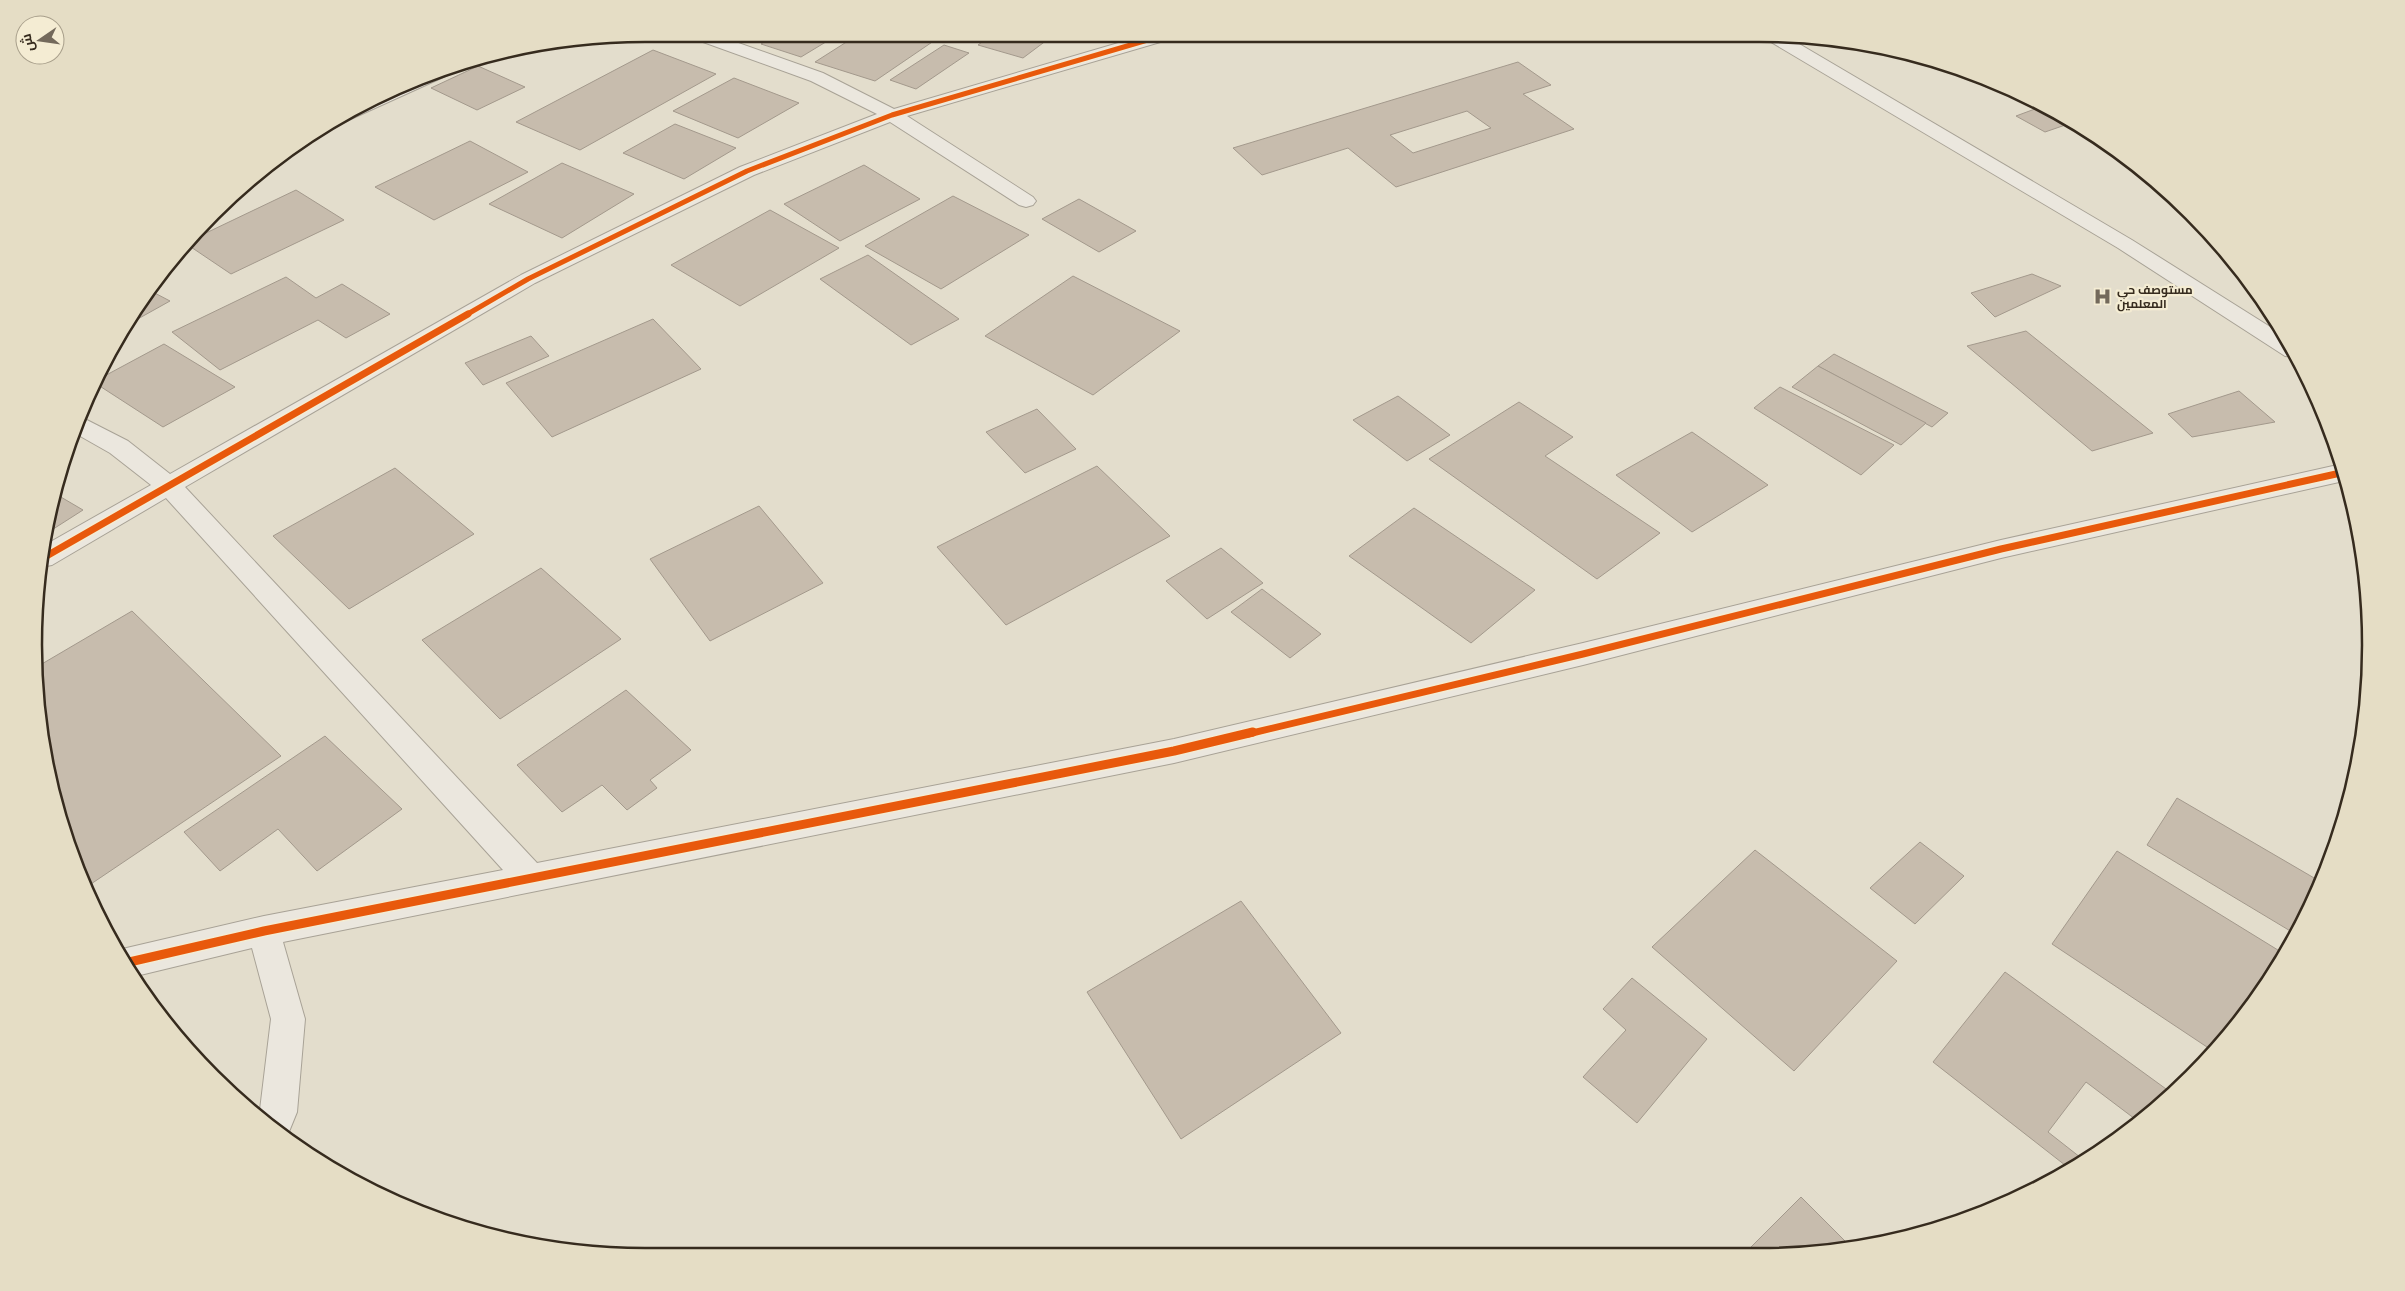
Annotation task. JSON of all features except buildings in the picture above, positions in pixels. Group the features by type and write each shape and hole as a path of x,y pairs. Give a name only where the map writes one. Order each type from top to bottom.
{"street":[{"path":"720,42 818,77 892,115 1026,201"},
{"path":"50,554 528,279 747,171 892,115 1141,42"},
{"path":"1786,43 2117,239 2282,344"},
{"path":"84,427 119,447 169,486 532,879"},
{"path":"132,961 264,931 1174,751 1582,654 2001,549 2337,474"},
{"path":"264,931 288,1019 279,1112 275,1122"}],"cycle path":[{"path":"50,554 528,279 747,171 892,115 1141,42"},
{"path":"132,961 264,931 1174,751 1583,654 2001,549 2337,474"}],"place":[{"name":"مستوصف حي المعلمين","path":"2103,296"}]}
